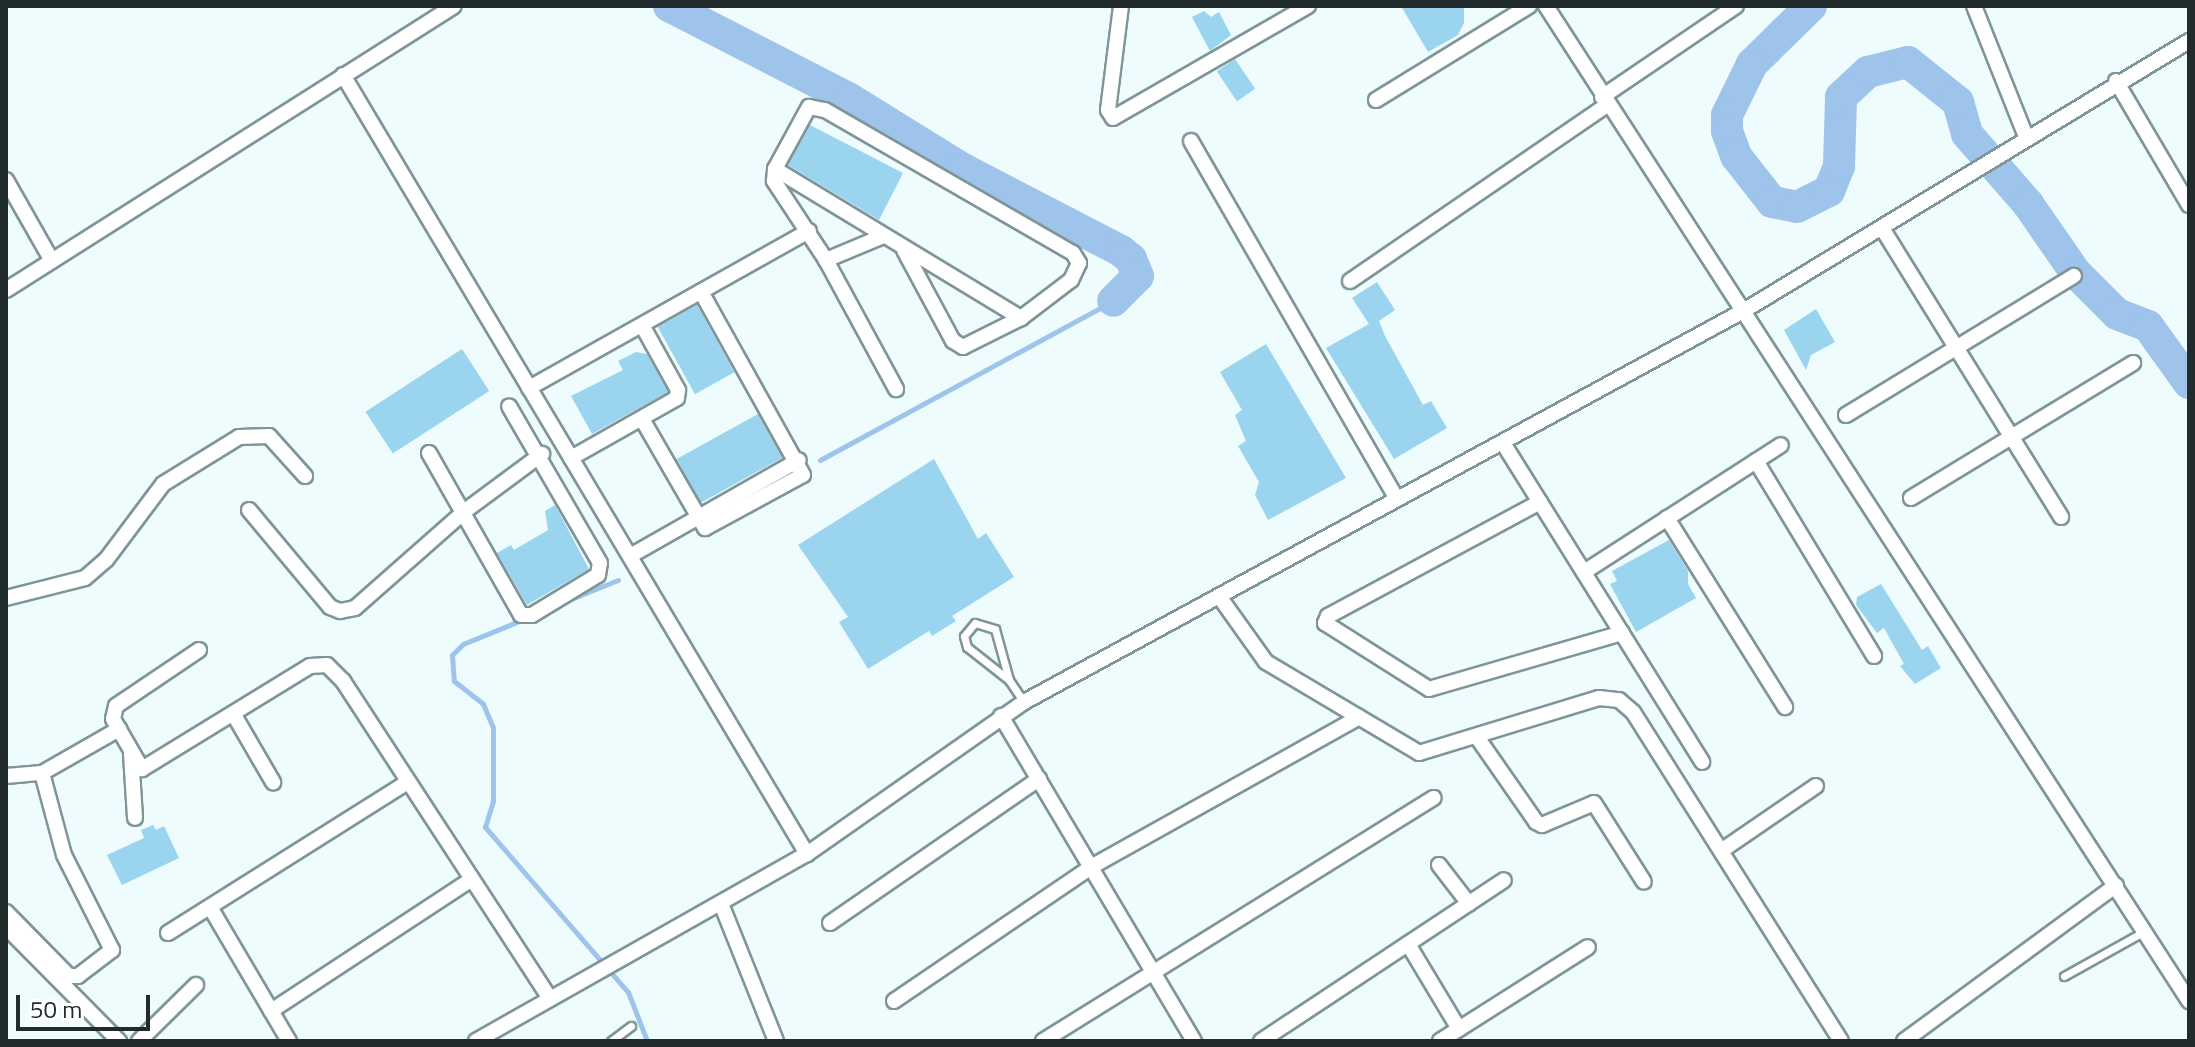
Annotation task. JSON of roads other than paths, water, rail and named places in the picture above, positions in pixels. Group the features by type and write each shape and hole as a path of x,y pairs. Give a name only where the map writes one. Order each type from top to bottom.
{"street":[{"path":"6,290 454,6"},
{"path":"1121,6 1108,110 1113,118 1308,6"},
{"path":"1376,100 1529,6"},
{"path":"1546,6 1604,101 1745,310 2189,1001"},
{"path":"1350,281 1736,6"},
{"path":"1974,6 2027,139"},
{"path":"476,1041 647,942 722,906 807,854 1024,702 1221,599 1397,499 1745,310 2012,149 2116,81 2189,41"},
{"path":"343,75 807,854"},
{"path":"2116,81 2189,205"},
{"path":"896,389 809,231 774,181 775,169 803,111 816,107 1073,253 1079,263 1071,280 1021,318 969,346 957,345 904,250"},
{"path":"1191,141 1397,499"},
{"path":"775,169 881,237 1021,318"},
{"path":"6,180 11,200 52,261"},
{"path":"1882,228 2061,517"},
{"path":"529,388 809,231"},
{"path":"826,260 881,237"},
{"path":"1846,415 2074,276"},
{"path":"630,556 799,460 701,292"},
{"path":"571,458 677,398 678,390 642,325"},
{"path":"1911,498 2133,363"},
{"path":"429,453 526,617 601,570 542,454 509,406"},
{"path":"642,419 697,516"},
{"path":"6,598 85,578 106,560 163,484 239,437 269,436 305,476"},
{"path":"1503,443 1702,762"},
{"path":"1584,572 1781,445"},
{"path":"249,510 330,607 340,611 355,608 465,511 542,454"},
{"path":"1756,461 1874,656"},
{"path":"558,488 581,475"},
{"path":"1540,502 1328,616 1325,623 1429,689 1622,633"},
{"path":"1667,518 1785,707"},
{"path":"1221,599 1266,662 1419,753 1599,698 1619,700 1633,712 1841,1041"},
{"path":"199,650 116,706 113,719 142,769 310,666 327,665 550,998"},
{"path":"234,715 273,782"},
{"path":"1001,716 1194,1041"},
{"path":"894,1001 1091,867 1359,717"},
{"path":"6,776 42,773 119,729"},
{"path":"1477,737 1536,822 1542,825 1594,803 1644,882"},
{"path":"131,750 135,818"},
{"path":"6,912 69,976 78,976 112,950 64,855 42,773"},
{"path":"830,923 1039,779"},
{"path":"168,933 408,782"},
{"path":"1721,851 1816,786"},
{"path":"1043,1041 1151,969 1433,798"},
{"path":"1439,865 1469,904"},
{"path":"271,1011 472,879"},
{"path":"1261,1041 1504,880"},
{"path":"1904,1041 2116,885"},
{"path":"722,906 776,1041"},
{"path":"210,907 289,1041"},
{"path":"6,927 119,1041"},
{"path":"1408,944 1459,1029"},
{"path":"1440,1041 1588,947"},
{"path":"139,1041 196,985"}],"lane":[{"path":"1009,680 995,629 984,622 968,628 967,647 1009,680 1024,702"},
{"path":"2064,976 2145,931"},
{"path":"611,1041 631,1026"}],"waterway":[{"path":"669,6 850,99 963,169 1121,251 1131,259 1138,276 1113,301"},
{"path":"1811,6 1752,64 1727,115 1727,131 1736,156 1772,202 1797,207 1829,191 1839,166 1841,97 1868,72 1908,62 1958,102 1967,134 2028,204 2075,272 2117,314 2148,326 2189,383"},
{"path":"820,460 1113,301"},
{"path":"566,601 618,580"},
{"path":"524,619 463,644 452,655 454,681 483,704 493,728 493,801 485,827 628,992 647,1041"}]}
